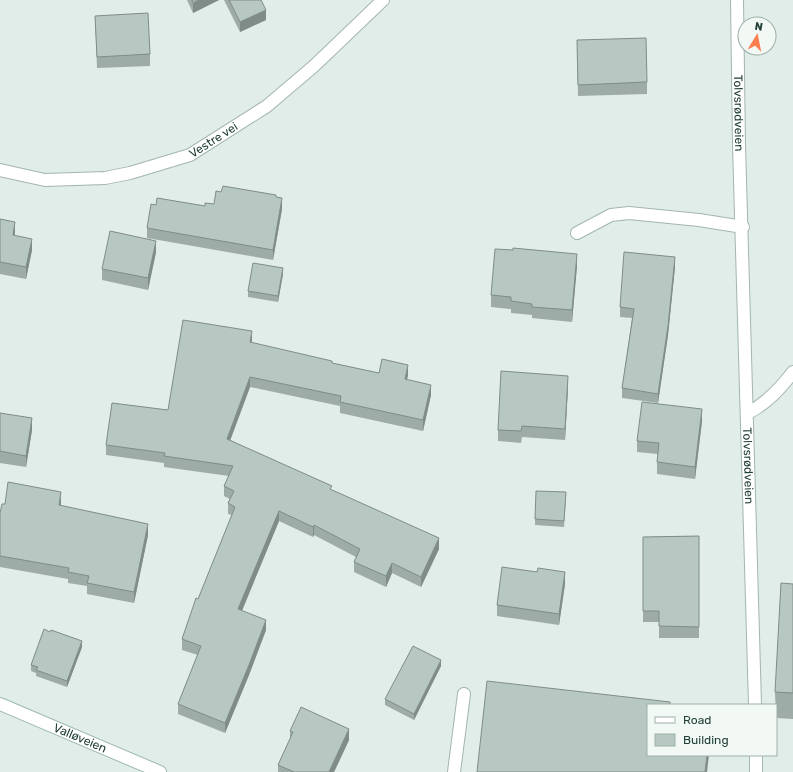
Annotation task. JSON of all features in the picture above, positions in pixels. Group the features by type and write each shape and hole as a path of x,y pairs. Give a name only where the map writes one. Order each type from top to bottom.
{"street":[{"name":"Vestre vei","path":"0,170 45,180 105,178 130,173 190,155 267,106 314,66 383,0"},
{"name":"Tolvsrødveien","path":"737,0 755,704"},
{"path":"578,233 611,215 629,213 699,220 743,227"},
{"path":"748,413 758,408 775,395 793,372"},
{"path":"454,772 464,694"},
{"name":"Valløveien","path":"0,704 160,772"},
{"path":"756,756 756,772"}],"building":[{"path":"192,0 199,0 193,3"},
{"path":"229,0 261,0 266,10 240,22"},
{"path":"148,13 150,54 97,57 95,16"},
{"path":"646,38 647,82 578,85 577,40"},
{"path":"223,186 276,195 276,197 282,198 273,250 147,228 151,204 156,205 157,198 205,206 205,203 214,204 216,191 221,192"},
{"path":"0,219 15,222 13,235 32,239 26,267 0,262"},
{"path":"110,231 156,241 148,278 102,269"},
{"path":"513,248 577,254 572,310 532,307 532,304 511,301 511,297 491,295 495,249 513,250"},
{"path":"624,252 675,257 668,326 658,394 622,388 634,309 620,307"},
{"path":"253,263 283,268 278,296 248,291"},
{"path":"183,320 252,331 250,342 332,361 332,363 379,373 382,359 408,365 405,379 431,385 423,420 340,402 341,396 250,377 227,439 332,486 330,489 439,538 421,577 392,563 386,576 354,562 360,549 314,525 313,527 279,511 238,609 266,620 225,723 178,704 201,646 182,639 196,598 198,599 235,507 228,503 234,491 224,486 233,466 164,456 165,453 106,445 112,403 168,410"},
{"path":"501,371 568,376 565,429 522,426 521,431 498,430"},
{"path":"642,402 702,409 695,467 657,462 659,443 637,441"},
{"path":"0,413 32,418 26,456 0,451"},
{"path":"8,482 61,492 59,505 148,524 134,592 87,583 89,576 68,572 69,568 0,556 0,513 2,504 5,504"},
{"path":"536,491 566,492 564,521 535,519"},
{"path":"699,536 699,627 659,626 659,611 643,611 643,537"},
{"path":"502,567 537,572 538,568 565,572 559,614 497,605"},
{"path":"781,583 793,584 793,693 775,692"},
{"path":"44,629 82,641 67,681 36,670 38,667 31,665"},
{"path":"413,646 441,660 414,714 385,699"},
{"path":"487,681 670,702 670,704 647,704 647,756 707,756 705,772 477,772"},
{"path":"301,707 349,729 329,772 294,772 278,765 293,732 290,731"}]}
